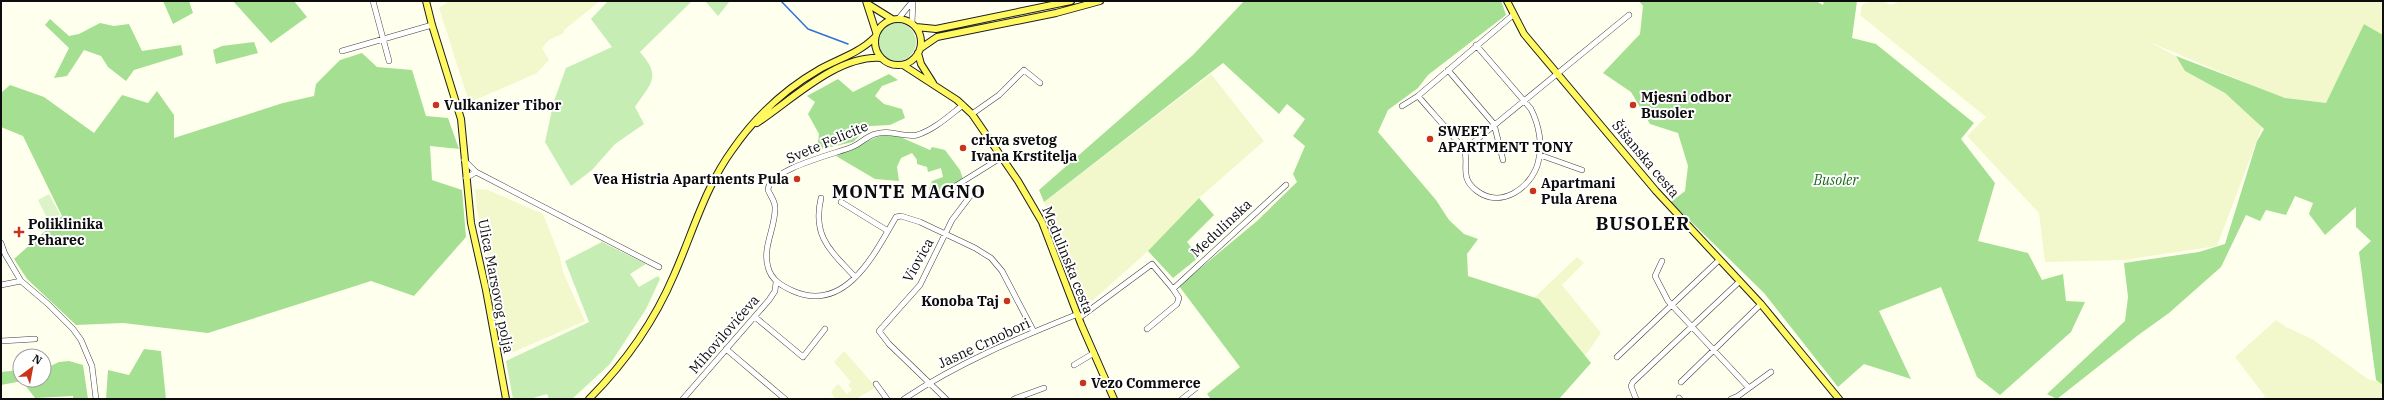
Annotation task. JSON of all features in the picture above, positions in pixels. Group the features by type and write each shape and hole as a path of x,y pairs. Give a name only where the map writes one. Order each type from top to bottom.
{"main road":[{"name":"Ulica Marsovog polja","path":"426,1 432,26 461,120 471,223 506,399"},
{"path":"589,399 619,367 648,326 670,285 715,177 749,128 771,105 798,83 823,68 859,51 875,35 882,24 892,19 899,18 914,25 936,29 1071,1"},
{"path":"903,65 914,58 919,51 937,37 1056,13 1100,1"},
{"name":"Šišanska cesta","path":"1506,1 1524,34 1718,261 1740,281 1760,304 1839,399"},
{"path":"866,2 892,19"},
{"path":"866,2 875,35 874,45 881,58 888,63 903,65 937,88"},
{"path":"914,25 920,34 919,51 923,68 937,88"},
{"path":"749,128 823,76 856,60 865,58 881,58"},
{"name":"Medulinska cesta","path":"937,88 963,105 972,114 1002,157 1042,222 1078,316 1114,399"}],"street":[{"path":"373,1 389,61"},
{"path":"899,18 913,1"},
{"path":"913,1 914,25"},
{"path":"1402,106 1418,96 1513,15"},
{"path":"1464,150 1556,72 1628,15"},
{"path":"342,51 432,26"},
{"path":"1418,96 1464,150 1466,176 1472,187 1484,195 1498,198 1511,196 1528,180 1536,169 1540,155 1536,122 1523,100 1476,45"},
{"path":"972,114 999,95 1024,70 1040,83"},
{"path":"1448,70 1494,124 1503,160"},
{"name":"Svete Felicite","path":"776,282 768,266 768,246 775,208 768,186 793,167 852,147 874,134 888,132 916,135 928,130 963,105"},
{"path":"1540,155 1582,170"},
{"path":"946,192 1002,157"},
{"path":"464,160 476,172 660,267"},
{"path":"466,178 476,172"},
{"name":"Medulinska","path":"1174,289 1286,185"},
{"name":"Viovica","path":"927,383 902,356 888,344 879,331 918,289 952,220 971,195"},
{"path":"821,198 818,225 822,237 855,277"},
{"path":"841,202 888,231"},
{"path":"776,282 798,293 818,296 839,289 855,277 874,256 898,216 920,222 991,258 1002,271 1034,332"},
{"path":"1,243 5,254 21,281 48,304 73,329 81,340 92,366 96,399"},
{"path":"1662,261 1655,276 1660,288 1672,305 1749,388"},
{"path":"1617,357 1718,261"},
{"path":"1078,316 1152,264 1174,289 1178,298 1177,304 1147,328"},
{"path":"1,285 21,281"},
{"path":"1636,399 1631,386 1633,382 1740,281"},
{"name":"Mihovilovićeva","path":"683,399 775,292 776,282"},
{"path":"1681,382 1760,304"},
{"name":"Jasne Crnobori","path":"904,399 927,383 1034,332 1078,316"},
{"path":"755,317 803,358 825,329"},
{"path":"1,341 35,339"},
{"path":"726,349 785,399"},
{"path":"1074,365 1094,353"},
{"path":"1731,399 1771,372"},
{"path":"927,383 946,399"},
{"path":"876,384 887,399"},
{"path":"1014,399 1044,388"},
{"path":"1182,399 1196,388"}],"green space":[{"path":"163,1 189,1 193,13 173,24"},
{"path":"233,1 294,1 307,17 271,43"},
{"path":"450,1 600,1 564,30 564,33 549,40 542,48 549,60 537,73 475,100 468,99 439,8"},
{"path":"608,1 692,1 640,52 651,68 652,74 652,80 646,92 635,107 644,124 615,144 592,170 571,186 545,142 554,101 566,68 612,47 591,19"},
{"path":"705,1 730,1 718,16"},
{"path":"1244,1 1501,1 1506,15 1428,75 1418,88 1388,110 1378,132 1436,200 1449,220 1464,234 1478,239 1467,254 1468,276 1539,299 1591,363 1559,399 1211,399 1207,394 1240,367 1179,286 1257,221 1297,182 1293,174 1305,146 1293,136 1305,119 1287,104 1279,114 1223,63 1044,202 1039,190 1193,55"},
{"name":"Busoler","path":"1639,1 1816,1 1823,5 1824,1 1857,1 1852,38 1876,44 1974,123 1961,139 1995,183 1978,241 2028,253 2042,280 2063,274 2066,301 2085,302 2071,332 2000,395 1977,377 1941,287 1879,311 1911,379 1864,364 1838,387 1764,293 1671,202 1685,191 1688,166 1678,133 1650,124 1631,92 1603,73 1640,34 1643,6"},
{"path":"1872,1 1882,1 1891,5 1901,1 2383,1 2383,35 2364,24 2326,103 2280,97 2147,41 2176,56 2185,71 2225,93 2262,127 2217,246 2124,260 2045,262 2039,213 1967,136 1986,117 1860,15 1862,5"},
{"path":"50,19 69,36 79,34 100,23 114,26 129,24 142,51 181,45 183,55 134,70 126,81 108,67 101,56 84,50 67,76 54,78 69,48 45,25"},
{"path":"893,23 901,23 911,28 915,35 915,49 911,56 901,61 893,61 883,56 881,53 878,46 878,38 883,28 886,26"},
{"path":"2364,24 2383,35 2383,385 2376,380 2359,252 2371,241 2356,227 2356,207 2325,235 2309,214 2313,203 2295,196 2286,215 2266,210 2260,221 2246,215 2221,267 2169,313 2137,336 2057,399 2047,394 2125,321 2128,297 2124,263 2199,252 2225,244 2257,141 2264,129 2225,93 2185,71 2176,56 2285,98 2326,103"},
{"path":"254,42 258,53 216,64 213,50 222,46"},
{"path":"362,53 377,67 412,70 426,116 448,118 459,149 430,146 432,180 462,190 466,237 414,296 371,281 208,333 123,323 76,325 27,279 14,259 62,216 23,136 1,127 1,93 10,85 44,97 94,133 122,95 148,103 157,91 174,115 174,138 283,103 314,96 316,84 340,60"},
{"path":"889,74 898,80 882,86 875,96 884,104 902,109 905,118 890,125 870,126 853,142 817,150 819,134 808,114 815,102 807,96 838,79 853,92"},
{"path":"1211,74 1264,141 1199,198 1148,251 1082,310 1074,297 1082,290 1076,275 1071,276 1044,202"},
{"path":"891,133 930,150 932,147 945,150 960,170 963,179 935,195 929,189 932,181 943,177 941,168 928,172 927,167 917,164 917,160 912,153 901,158 897,167 899,181 875,179 836,156 877,137"},
{"path":"475,189 488,190 543,214 560,257 563,272 585,321 509,354 477,210"},
{"path":"49,194 60,215 49,222 38,200"},
{"path":"1199,198 1214,215 1187,242 1199,257 1173,278 1148,251"},
{"path":"602,242 646,264 630,274 639,287 658,276 660,279 646,309 610,364 572,399 549,399 547,394 530,399 513,399 506,361 589,322 565,261"},
{"path":"1577,257 1584,263 1562,285 1601,333 1585,356 1539,299 1534,298"},
{"path":"2276,320 2286,327 2312,339 2368,379 2382,383 2383,399 2262,399 2265,396 2235,357"},
{"path":"144,349 161,351 166,399 106,399 108,370 129,375"},
{"path":"844,351 875,386 873,389 856,399 835,399 831,392 838,384 847,394 852,390 848,385 851,382 834,362"},
{"path":"69,361 83,365 88,399 73,399 73,396 35,398 27,388 52,388 52,365 59,362"},
{"path":"12,371 12,383 1,385 1,372"}],"waterway":[{"path":"781,1 808,29 848,44"}],"place":[{"name":"Vulkanizer Tibor","path":"436,105"},
{"name":"Mjesni odbor Busoler","path":"1633,105"},
{"name":"SWEET APARTMENT TONY","path":"1430,139"},
{"name":"crkva svetog Ivana Krstitelja","path":"963,148"},
{"name":"Vea Histria Apartments Pula","path":"797,179"},
{"name":"Apartmani Pula Arena","path":"1533,191"},
{"name":"Poliklinika Peharec","path":"19,232"},
{"name":"Konoba Taj","path":"1007,301"},
{"name":"Vezo Commerce","path":"1083,383"}],"district":[{"name":"MONTE MAGNO","path":"909,191"},
{"name":"BUSOLER","path":"1643,223"}]}
